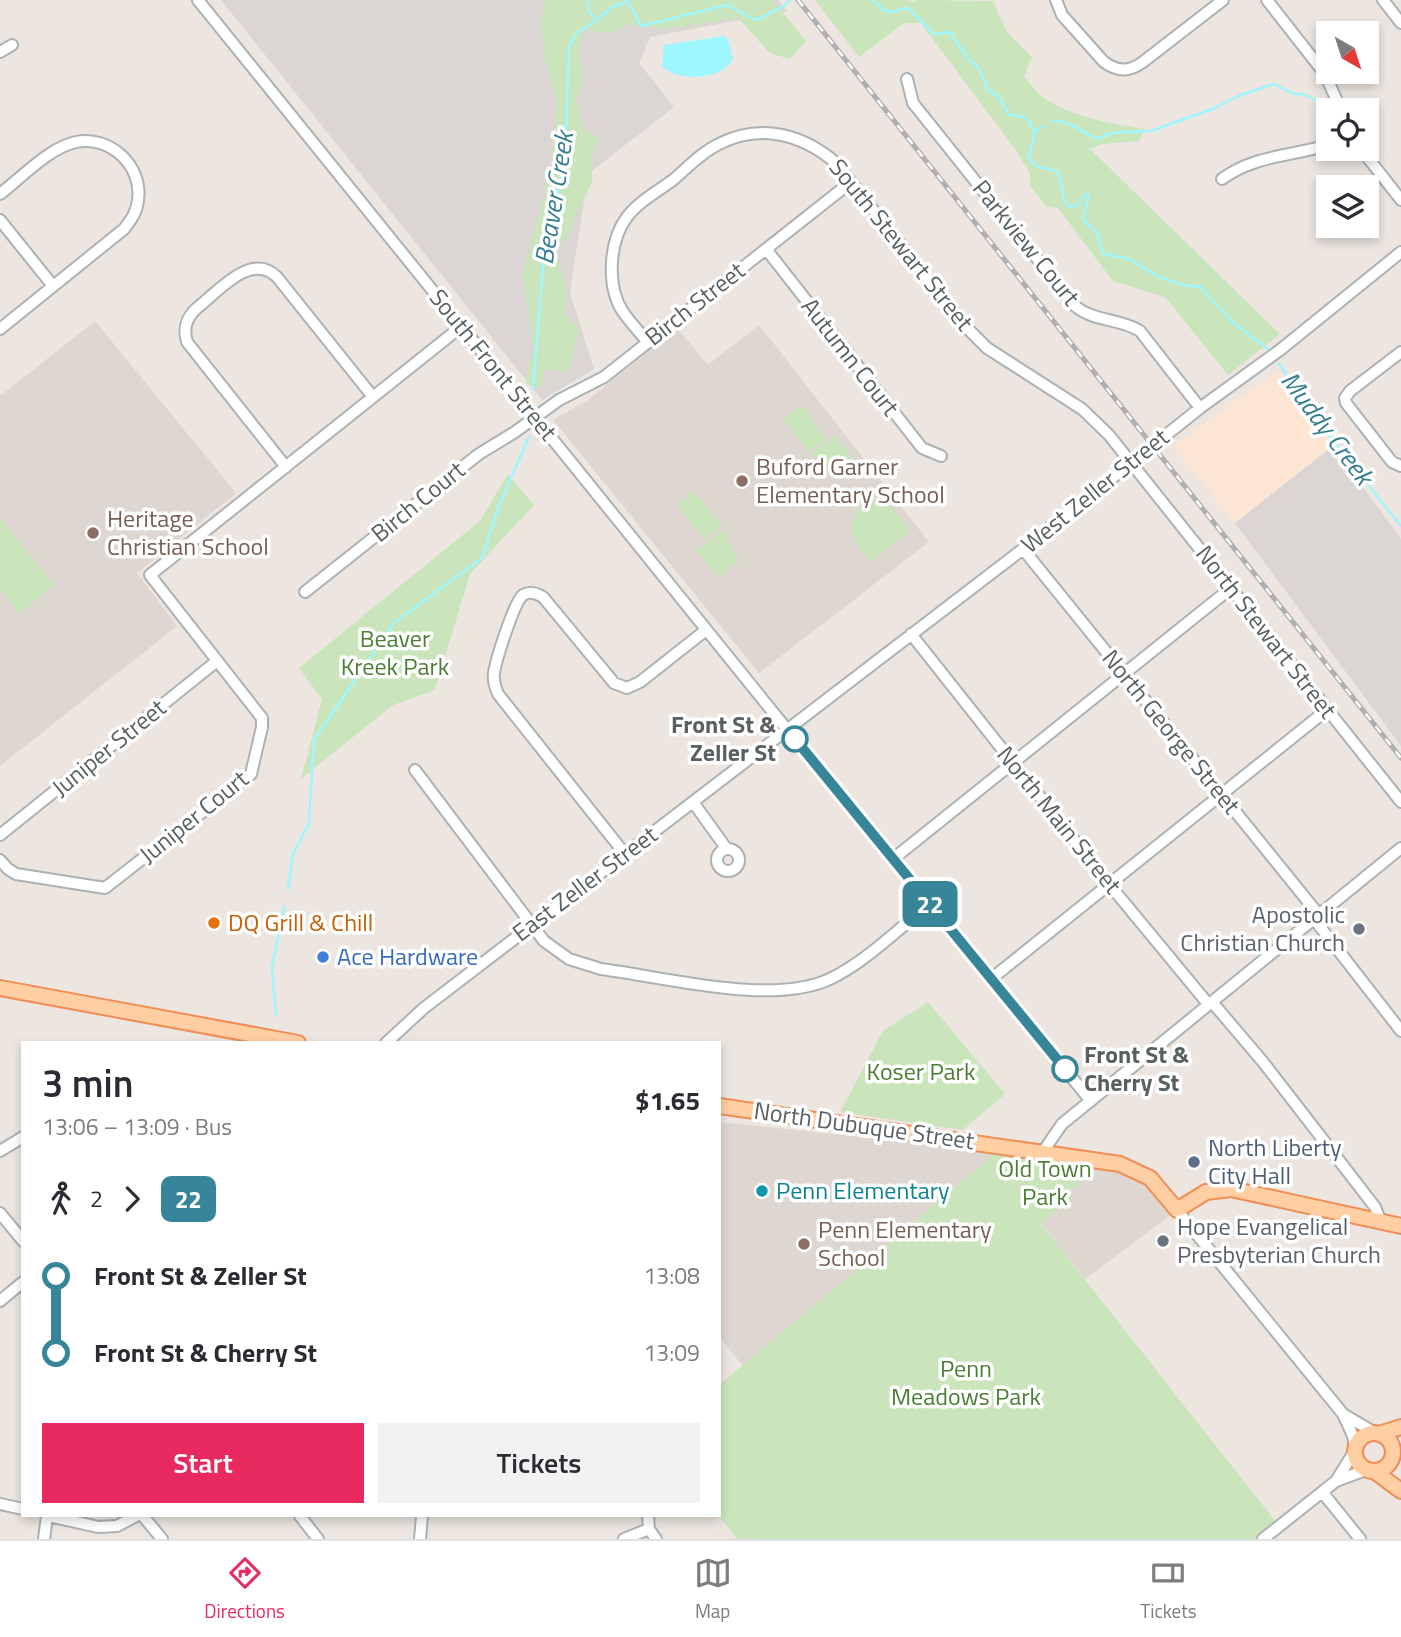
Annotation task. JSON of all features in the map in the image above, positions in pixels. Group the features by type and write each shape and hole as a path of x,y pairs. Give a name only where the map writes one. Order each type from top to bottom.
{"main road":[{"path":"0,988 287,1041"},
{"name":"North Dubuque Street","path":"721,1106 1120,1164 1143,1173 1177,1210"},
{"path":"1177,1210 1206,1192 1231,1189 1401,1226"},
{"path":"1401,1427 1362,1437 1354,1450 1356,1461 1401,1491"},
{"path":"1378,1434 1389,1441 1395,1451 1394,1471 1401,1483"},
{"path":"1370,1471 1385,1468 1395,1451"}],"street":[{"name":"South Front Street","path":"198,0 1091,1101"},
{"path":"1056,0 1062,15 1104,62 1112,68 1124,70 1143,62 1223,0"},
{"path":"1267,0 1325,74 1336,98"},
{"path":"1383,0 1401,23"},
{"path":"0,52 12,45"},
{"name":"Parkview Court","path":"907,79 913,103 1075,306 1085,314 1140,331 1200,408"},
{"name":"South Stewart Street","path":"647,341 622,311 612,281 618,232 629,215 716,145 735,137 759,133 782,134 819,148 836,163 967,328 987,348 1088,414 1131,462"},
{"path":"0,194 55,151 79,141 105,145 127,159 138,185 138,200 133,216 124,229 0,329"},
{"path":"1222,179 1237,168 1255,161 1316,148"},
{"path":"1370,161 1401,200"},
{"name":"Birch Street","path":"535,418 559,400 604,377 851,182"},
{"path":"0,220 53,286"},
{"name":"Autumn Court","path":"766,249 922,448 942,456"},
{"name":"West Zeller Street","path":"788,730 1200,408 1280,350 1401,252"},
{"path":"373,397 277,277 268,270 254,268 244,271 197,308 185,325 187,342 286,467 462,326"},
{"path":"1401,352 1350,391 1345,398 1346,403 1392,462 1401,466"},
{"name":"Birch Court","path":"305,592 479,454 535,418"},
{"name":"North Stewart Street","path":"1131,462 1401,802"},
{"name":"Juniper Court","path":"0,860 16,874 105,888 251,774 262,718 150,575 286,467"},
{"name":"North George Street","path":"1023,549 1222,794 1401,1031"},
{"path":"893,859 1231,588"},
{"path":"625,854 498,694 495,668 516,604 530,593 543,597 614,683 627,688 640,682 706,629"},
{"name":"North Main Street","path":"911,634 1109,884 1263,1062 1375,1207 1381,1222"},
{"name":"Juniper Street","path":"0,835 217,661"},
{"path":"991,979 1328,709"},
{"name":"East Zeller Street","path":"388,1041 424,1008 788,730"},
{"path":"415,770 531,926 555,951 580,964 713,985 774,991 814,985 859,960 930,904"},
{"path":"693,802 726,848"},
{"path":"1042,1153 1062,1124 1401,848"},
{"path":"0,1151 21,1138"},
{"path":"1177,1210 1343,1414 1353,1436 1354,1450 1336,1481 1263,1539"},
{"path":"0,1213 21,1239"},
{"path":"0,1301 21,1284"},
{"path":"1343,1414 1378,1434"},
{"path":"1336,1481 1370,1471"},
{"path":"1322,1493 1360,1539"},
{"path":"0,1504 21,1509"},
{"path":"44,1539 48,1517"},
{"path":"53,1517 98,1527 117,1526 134,1517"},
{"path":"144,1517 162,1539"},
{"path":"301,1517 318,1539"},
{"path":"420,1539 422,1517"},
{"path":"624,1539 652,1534"}],"shaded area":[{"path":"221,0 778,0 787,11 650,37 639,63 674,107 588,174 570,293 594,369 542,400"},
{"name":"Heritage Christian School","path":"95,321 236,493 137,573 177,626 0,766 0,396"},
{"name":"Buford Garner Elementary School","path":"759,325 929,542 759,673 553,420 588,400 677,328 708,365"},
{"path":"1279,370 1333,446 1235,523 1173,446"},
{"path":"1333,446 1401,539 1401,746 1235,523"},
{"name":"Penn Elementary School","path":"721,1122 998,1151 743,1366 721,1338"},
{"path":"1090,1165 1116,1168 1141,1179 1173,1213 1085,1279 1041,1223 1073,1197 1069,1192 1088,1177"}],"green space":[{"path":"545,0 773,0 806,41 790,59 770,53 738,18 665,29 627,24 614,33 585,30 579,48 583,84 576,96 584,130 599,139 592,157 592,182 555,254 565,282 564,313 579,329 570,366 562,372 545,369 541,388 526,384 534,347 522,276 552,166 556,98 545,58 541,22"},
{"path":"815,0 993,1 1007,32 1032,57 1024,76 1040,95 1079,115 1145,129 1139,141 1102,144 1090,149 1280,334 1228,375 1165,297 1113,281 1058,208 1046,206 1030,186 1030,173 1015,149 921,23 904,23 859,57"},
{"path":"802,405 826,440 809,452 783,418"},
{"path":"835,436 853,459 829,476 812,453"},
{"name":"Beaver Kreek Park","path":"508,474 534,505 470,574 435,690 393,705 301,779 322,699 299,668 480,521"},
{"path":"694,491 722,526 705,540 677,505"},
{"path":"882,495 908,527 907,533 871,561 856,544 853,519 860,508"},
{"path":"0,518 54,585 20,614 0,589"},
{"path":"724,530 738,561 719,578 696,550"},
{"name":"Koser Park","path":"928,1002 1005,1094 963,1130 840,1112 883,1031"},
{"name":"Penn Meadows Park","path":"998,1151 1090,1165 1088,1177 1069,1192 1073,1197 1041,1224 1276,1522 1255,1539 737,1539 720,1517 721,1383"}],"water":[{"path":"725,36 733,59 719,71 710,75 688,77 662,66 664,45"}],"waterway":[{"name":"Muddy Creek","path":"589,0 588,10 597,20 612,7 628,1 641,26 727,5 756,20 784,6 790,0"},
{"name":"Muddy Creek","path":"873,0 889,12 908,8 934,34 950,32 969,60 979,68 987,89 999,97 1009,115 1025,118 1030,122 1034,133 1028,156 1037,166 1058,172 1065,202 1069,207 1078,205 1086,194 1089,196 1083,219 1099,235 1104,254 1129,259 1159,277 1201,287 1230,320 1268,349"},
{"name":"Beaver Creek","path":"533,389 543,266 565,161 569,47 577,33 597,20"},
{"path":"1052,121 1070,124 1099,139 1111,133 1151,131 1274,84 1316,100"},
{"path":"1034,132 1043,126"},
{"name":"Muddy Creek","path":"1279,364 1330,437 1401,526"},
{"name":"Beaver Creek","path":"288,889 293,854 309,823 314,740 394,623 482,558 500,503 529,437"},
{"name":"Beaver Creek","path":"276,1016 272,967 284,907"}],"railway":[{"path":"798,0 1401,758"}],"bus line":[{"name":"22","path":"795,739 1065,1069"}],"place":[{"name":"Buford Garner Elementary School","path":"742,481"},
{"name":"Heritage Christian School","path":"93,533"},
{"name":"Front St & Zeller St","path":"795,739"},
{"name":"DQ Grill & Chill","path":"214,923"},
{"name":"Apostolic Christian Church","path":"1359,929"},
{"name":"Ace Hardware","path":"323,957"},
{"name":"Front St & Cherry St","path":"1065,1069"},
{"name":"North Liberty City Hall","path":"1194,1162"},
{"name":"Penn Elementary","path":"762,1191"},
{"name":"Hope Evangelical Presbyterian Church","path":"1163,1241"},
{"name":"Penn Elementary School","path":"804,1244"}],"park label":[{"name":"Old Town Park","path":"1045,1183"}]}
